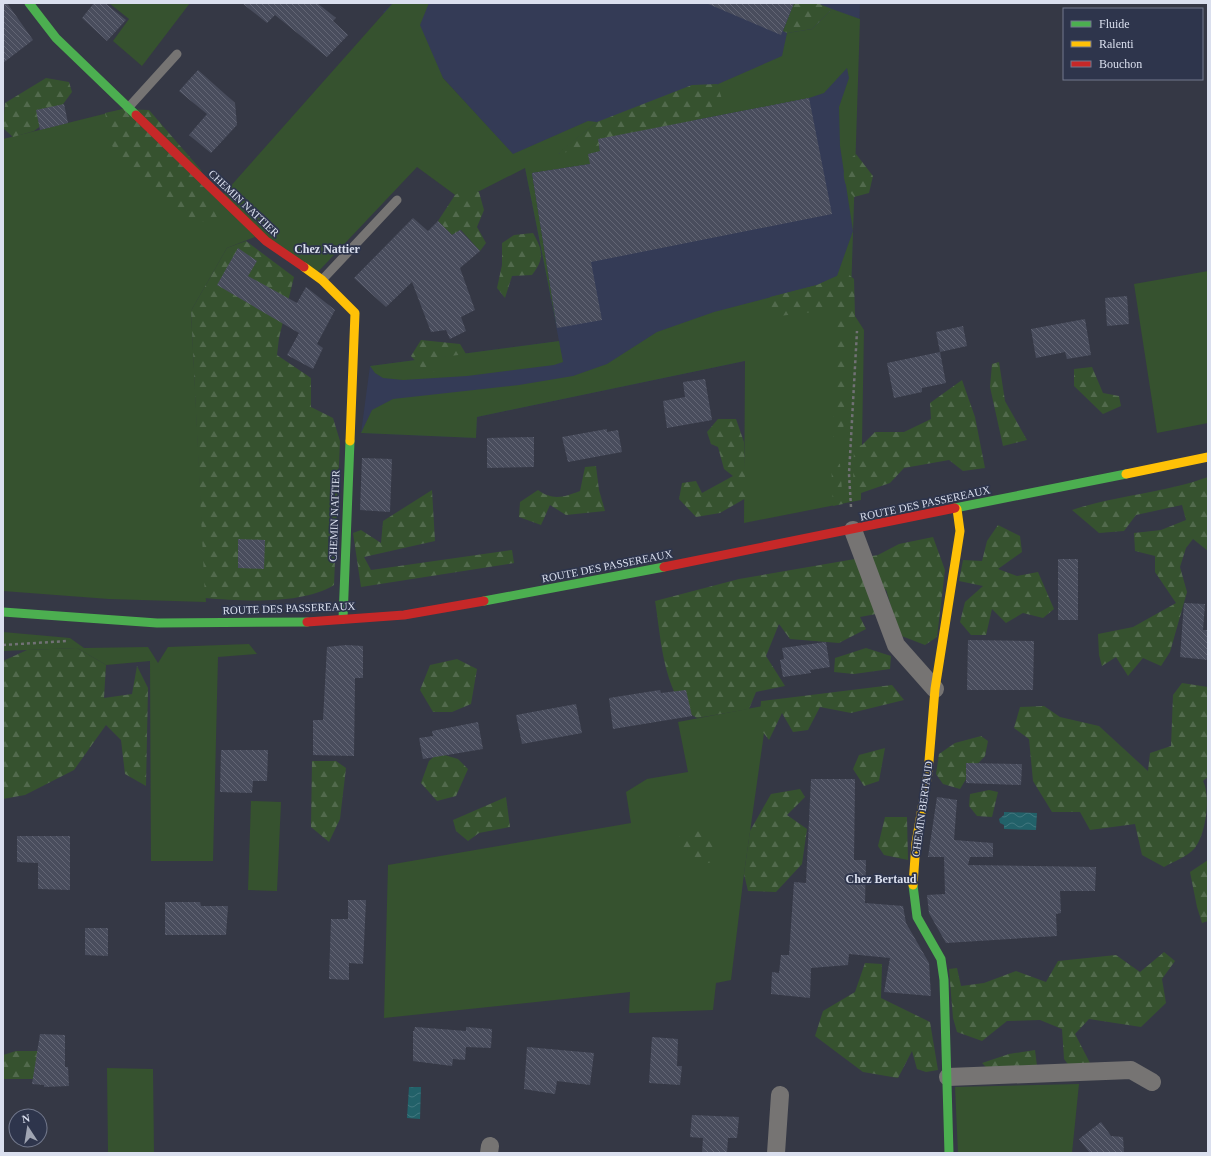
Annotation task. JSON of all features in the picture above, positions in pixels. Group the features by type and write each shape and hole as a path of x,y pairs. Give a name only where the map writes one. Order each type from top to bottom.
{"street":[{"name":"CHEMIN NATTIER","path":"28,3 56,38 266,241 322,280 355,313 343,619"},
{"name":"ROUTE DES PASSEREAUX","path":"3,612 157,623 264,623 404,615 473,604 853,530 1208,457"},
{"name":"CHEMIN BERTAUD","path":"949,1153 944,980 941,959 918,917 913,884 916,843 928,774 935,689 960,531 957,509"},
{"path":"853,530 896,645 935,689"},
{"path":"948,1077 1131,1070 1152,1082"},
{"path":"776,1153 780,1095"}],"lane":[{"path":"128,108 178,54"},
{"path":"322,280 397,200"}],"path":[{"path":"853,530 849,474 857,331"}],"shaded area":[{"path":"393,3 860,3 851,295 745,361 477,417 476,438 361,433 370,366 559,341 525,168 383,12"}],"green space":[{"path":"109,3 190,3 142,66 113,41 129,19"},
{"path":"393,3 429,3 420,25 443,78 513,154 588,121 597,122 558,154 782,56 787,33 812,29 832,9 860,19 851,295 855,316 864,330 861,500 744,523 745,361 477,417 476,438 361,433 372,410 393,399 519,385 573,376 607,364 657,332 714,312 817,285 837,276 853,231 840,146 839,107 849,78 847,68 824,93 809,98 598,139 600,151 590,164 532,173 557,328 525,168 462,200 417,167 315,275 260,235 227,248 191,311 206,602 109,599 3,591 3,139 128,108 221,197"},
{"path":"794,3 817,3 832,9 812,29 787,33 783,31"},
{"path":"46,78 69,82 72,92 55,115 34,131 13,137 3,128 5,103"},
{"path":"717,84 722,99 676,134 641,137 557,154 597,122 692,85"},
{"path":"123,109 149,110 201,170 208,200 219,221 196,221 165,204 112,146 105,113"},
{"path":"856,154 873,176 869,193 854,197 846,186 844,180 844,169 850,159"},
{"path":"467,188 479,192 484,210 477,227 486,243 480,251 461,230 452,235 438,221 455,195"},
{"path":"533,233 541,250 541,259 539,264 532,275 512,276 505,298 497,288 502,265 502,243 514,235"},
{"path":"246,241 294,277 279,338 277,355 311,378 311,407 333,418 340,441 334,585 306,596 289,599 236,600 205,598 191,311 227,248"},
{"path":"1208,271 1208,423 1157,433 1134,284"},
{"path":"846,272 854,279 855,316 848,326 843,438 833,439 836,314 830,310 779,316 770,308 770,297 817,285"},
{"path":"421,340 460,344 466,354 442,357 440,370 426,373 411,356"},
{"path":"559,341 563,362 554,365 467,376 403,380 383,378 375,373 370,366"},
{"path":"999,362 1005,401 1027,440 1003,446 990,387 992,364"},
{"path":"1092,367 1103,393 1119,396 1121,406 1103,414 1074,386 1074,369"},
{"path":"962,380 975,417 985,468 963,471 949,460 904,468 890,483 861,493 853,484 854,447 862,445 875,432 904,432 931,419 930,403"},
{"path":"718,419 736,419 744,442 746,498 720,513 696,517 679,499 682,483 696,481 702,493 733,476 724,469 718,447 711,444 707,432"},
{"path":"831,459 840,464 843,504 833,506"},
{"path":"596,466 599,490 605,511 566,515 550,505 541,525 519,517 520,502 538,490 554,497 569,495 580,491 585,467"},
{"path":"1208,477 1208,551 1193,539 1186,548 1180,567 1187,592 1170,652 1161,666 1143,658 1128,676 1116,657 1102,666 1099,655 1098,634 1133,627 1176,603 1155,572 1155,556 1135,551 1134,533 1161,530 1186,520 1182,505 1136,515 1124,531 1099,533 1072,510 1106,501 1175,487"},
{"path":"432,490 435,541 364,557 371,570 512,550 514,563 361,587 353,533 361,530 381,543 383,521"},
{"path":"998,525 1020,536 1022,552 998,569 1017,576 1038,572 1054,609 1043,618 1023,613 1006,623 992,609 986,635 971,635 960,622 965,602 983,586 959,581 963,560 982,561 987,541"},
{"path":"933,537 945,570 937,637 925,645 899,635 886,589 876,614 860,617 866,629 839,643 790,639 779,624 766,656 785,686 756,692 749,709 697,718 686,709 677,697 670,682 666,666 655,601 739,579 878,555 899,544"},
{"path":"3,632 70,638 84,648 148,647 158,663 168,647 249,644 257,654 218,657 213,861 151,861 150,661 106,665 77,648 3,651"},
{"path":"77,648 106,665 104,698 132,694 137,666 148,688 146,786 125,774 121,740 106,725 74,770 25,795 3,799 3,661 27,650"},
{"path":"866,648 891,656 890,669 854,674 834,672 835,658"},
{"path":"457,659 477,669 471,704 452,712 433,712 420,690 430,665"},
{"path":"1182,683 1208,687 1208,777 1203,781 1207,796 1207,805 1202,835 1194,849 1164,867 1142,855 1135,824 1090,830 1080,812 1052,812 1033,781 1029,739 1014,728 1020,707 1044,706 1060,717 1099,726 1148,771 1150,753 1171,746 1173,695"},
{"path":"892,685 904,700 851,713 820,707 808,730 793,732 782,713 769,740 759,727 761,701"},
{"path":"768,705 744,874 731,980 716,983 713,1010 629,1013 630,992 384,1018 388,865 631,823 626,792 647,779 688,772 678,722"},
{"path":"981,736 988,741 985,756 971,771 960,789 943,784 936,774 939,754 955,743"},
{"path":"885,748 879,781 864,786 853,769 859,755"},
{"path":"438,753 458,759 468,769 456,796 437,801 421,783 429,761"},
{"path":"312,761 336,761 346,768 340,819 329,842 311,827"},
{"path":"800,789 805,797 787,815 807,829 802,864 776,892 748,891 744,874 750,831 771,794"},
{"path":"989,790 998,792 992,817 977,816 969,806 970,794"},
{"path":"506,797 510,827 479,833 468,841 456,831 453,820"},
{"path":"251,801 281,802 277,891 248,890"},
{"path":"885,817 907,817 908,860 884,855 878,846"},
{"path":"706,831 717,843 713,862 698,865 681,852 679,832"},
{"path":"1208,860 1208,921 1202,923 1197,907 1190,872"},
{"path":"1164,952 1175,961 1162,979 1166,1003 1141,1027 1089,1019 1075,1034 1090,1063 1070,1067 1064,1059 1062,1029 1040,1020 1007,1021 982,1041 957,1032 953,1018 949,969 957,968 961,986 984,983 1016,971 1046,982 1058,961 1116,955 1140,972"},
{"path":"865,963 882,964 881,998 930,1022 938,1070 926,1072 917,1069 912,1051 898,1078 863,1072 815,1036 823,1011 855,992"},
{"path":"1035,1050 1037,1066 989,1070 982,1063 1009,1054"},
{"path":"16,1051 52,1051 50,1079 3,1079 3,1055"},
{"path":"107,1068 153,1069 154,1153 108,1153"},
{"path":"1079,1084 1072,1153 958,1153 955,1087"}],"water":[{"path":"1004,812 1037,813 1036,830 1004,829 1004,825 1000,823 999,819 1004,815"},
{"path":"409,1087 421,1087 420,1119 407,1118"}],"building":[{"path":"3,3 7,3 33,40 3,63"},
{"path":"94,3 105,3 126,20 107,41 82,18"},
{"path":"242,3 317,3 336,18 333,21 348,35 327,57 275,15 267,23"},
{"path":"706,3 794,3 781,35"},
{"path":"198,70 235,103 237,125 211,153 189,135 207,114 179,91"},
{"path":"809,98 832,214 591,262 602,320 557,328 532,173 590,164 588,154 600,151 598,139"},
{"path":"64,104 68,123 40,130 36,110"},
{"path":"413,218 428,231 438,221 452,235 460,230 480,251 460,268 475,310 461,317 466,331 450,339 446,330 431,332 412,282 386,307 354,278"},
{"path":"238,248 257,261 248,276 297,303 306,287 335,310 317,344 323,348 313,369 287,355 299,333 217,285"},
{"path":"1127,296 1129,324 1107,326 1105,298"},
{"path":"1085,319 1091,355 1067,359 1065,352 1036,358 1031,329"},
{"path":"963,326 967,346 940,352 936,332"},
{"path":"940,352 946,383 922,388 922,392 894,398 887,363"},
{"path":"705,379 712,420 667,428 663,401 685,397 683,382"},
{"path":"607,429 607,432 618,430 622,452 568,462 562,437"},
{"path":"534,437 534,467 487,468 487,438"},
{"path":"362,458 392,459 390,512 360,510"},
{"path":"238,539 265,540 264,569 238,568"},
{"path":"1058,559 1078,559 1078,620 1058,620"},
{"path":"1184,603 1205,604 1203,630 1208,630 1208,660 1180,657"},
{"path":"968,640 1034,641 1033,690 967,690"},
{"path":"826,642 830,667 810,670 811,673 783,677 780,660 784,659 782,648"},
{"path":"346,645 363,646 363,678 355,678 354,756 313,755 313,720 323,720 327,647"},
{"path":"660,690 661,693 686,690 692,716 613,729 609,698"},
{"path":"576,704 582,733 522,744 516,715"},
{"path":"478,722 483,749 423,759 419,738 433,736 432,731"},
{"path":"221,750 268,750 267,781 253,781 252,793 220,792"},
{"path":"966,763 1022,764 1021,785 966,783"},
{"path":"811,779 855,779 854,860 866,860 865,903 903,906 906,923 929,963 931,996 884,992 890,958 849,954 848,965 811,968 810,998 771,994 772,972 779,973 781,955 789,955 794,882 806,883"},
{"path":"937,797 957,800 954,840 993,843 993,857 970,857 968,865 1096,867 1095,891 1060,891 1061,913 1056,914 1057,936 946,943 929,913 927,895 945,894 944,857 928,857"},
{"path":"17,836 70,836 70,890 38,889 38,863 17,862"},
{"path":"348,900 366,900 363,964 349,963 349,980 329,979 331,919 348,919"},
{"path":"165,902 200,902 201,906 228,906 226,935 165,935"},
{"path":"85,928 108,928 108,956 85,955"},
{"path":"415,1027 466,1031 466,1027 492,1029 491,1048 466,1047 465,1060 453,1059 452,1066 413,1061 413,1031"},
{"path":"40,1034 65,1035 65,1067 68,1067 69,1086 44,1087 44,1085 32,1084"},
{"path":"652,1037 678,1039 677,1066 682,1066 680,1085 649,1083"},
{"path":"527,1047 594,1053 590,1085 557,1081 555,1094 524,1089"},
{"path":"692,1115 739,1117 737,1138 728,1138 727,1153 702,1153 703,1138 690,1137"},
{"path":"1101,1122 1111,1136 1123,1137 1124,1153 1090,1153 1079,1139"}],"traffic: fast":[{"path":"29,3 56,38 136,115"},
{"path":"343,619 350,441"},
{"path":"955,508 1126,474"},
{"path":"484,601 664,567"},
{"path":"3,612 157,623 307,622"},
{"path":"913,885 917,917 941,959 944,980 949,1153"}],"traffic: slow":[{"path":"304,267 322,280 355,313 350,441"},
{"path":"1126,474 1208,457"},
{"path":"913,885 916,843 928,773 935,689 960,531 957,509"}],"traffic: jam":[{"path":"136,115 266,241 304,267"},
{"path":"664,567 955,508"},
{"path":"307,622 404,615 484,601"}],"district":[{"name":"Chez Nattier","path":"327,249"},
{"name":"Chez Bertaud","path":"881,879"}]}
